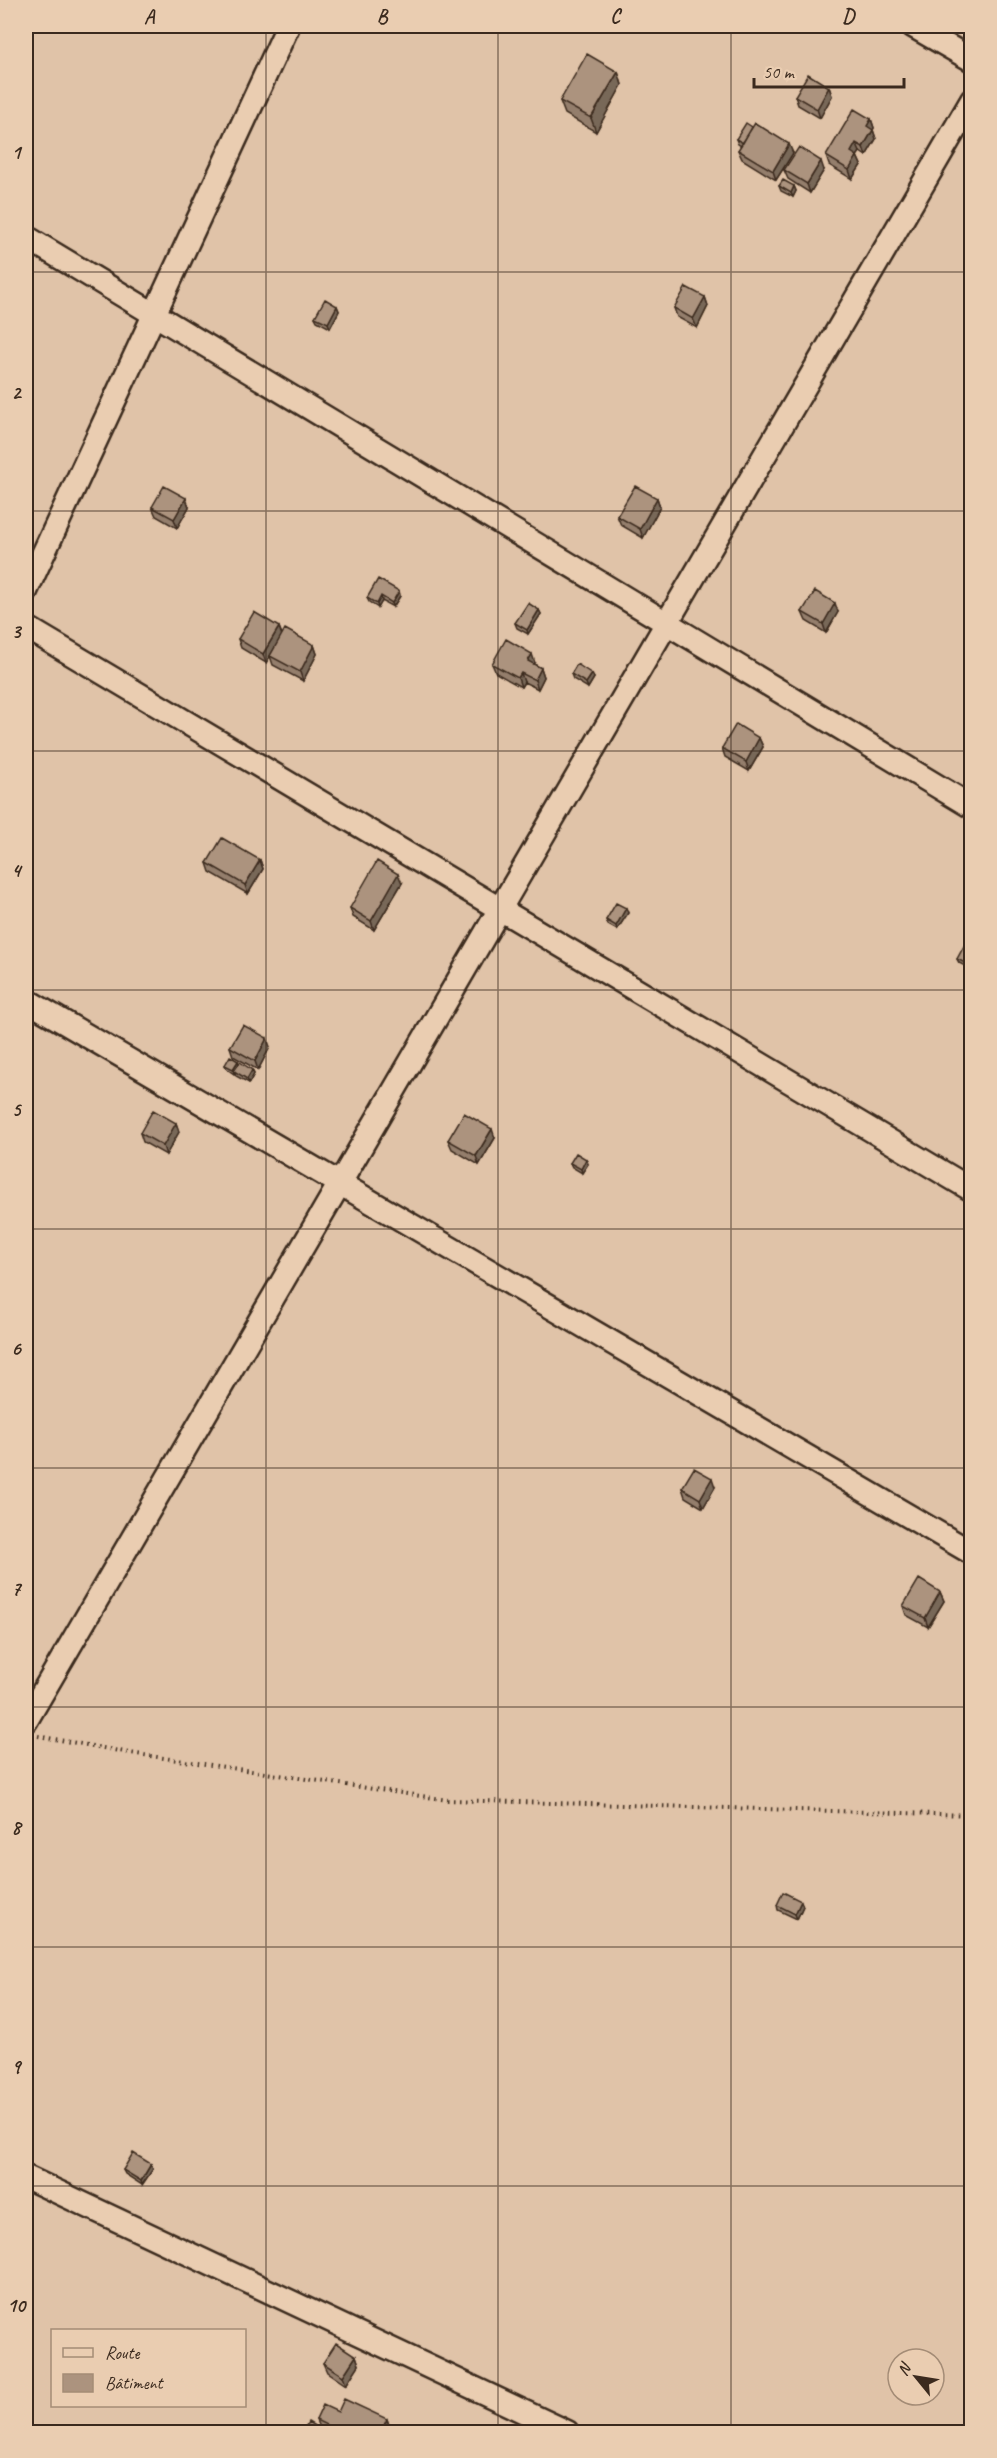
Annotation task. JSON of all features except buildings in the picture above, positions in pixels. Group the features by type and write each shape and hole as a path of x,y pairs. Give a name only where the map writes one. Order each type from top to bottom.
{"street":[{"path":"26,591 288,26"},
{"path":"913,26 972,60"},
{"path":"31,1728 339,1184 972,100"},
{"path":"26,237 972,807"},
{"path":"26,627 972,1190"},
{"path":"26,1000 972,1553"},
{"path":"26,2177 567,2433"}],"path":[{"path":"31,1728 130,1753 448,1800 972,1815"}]}
